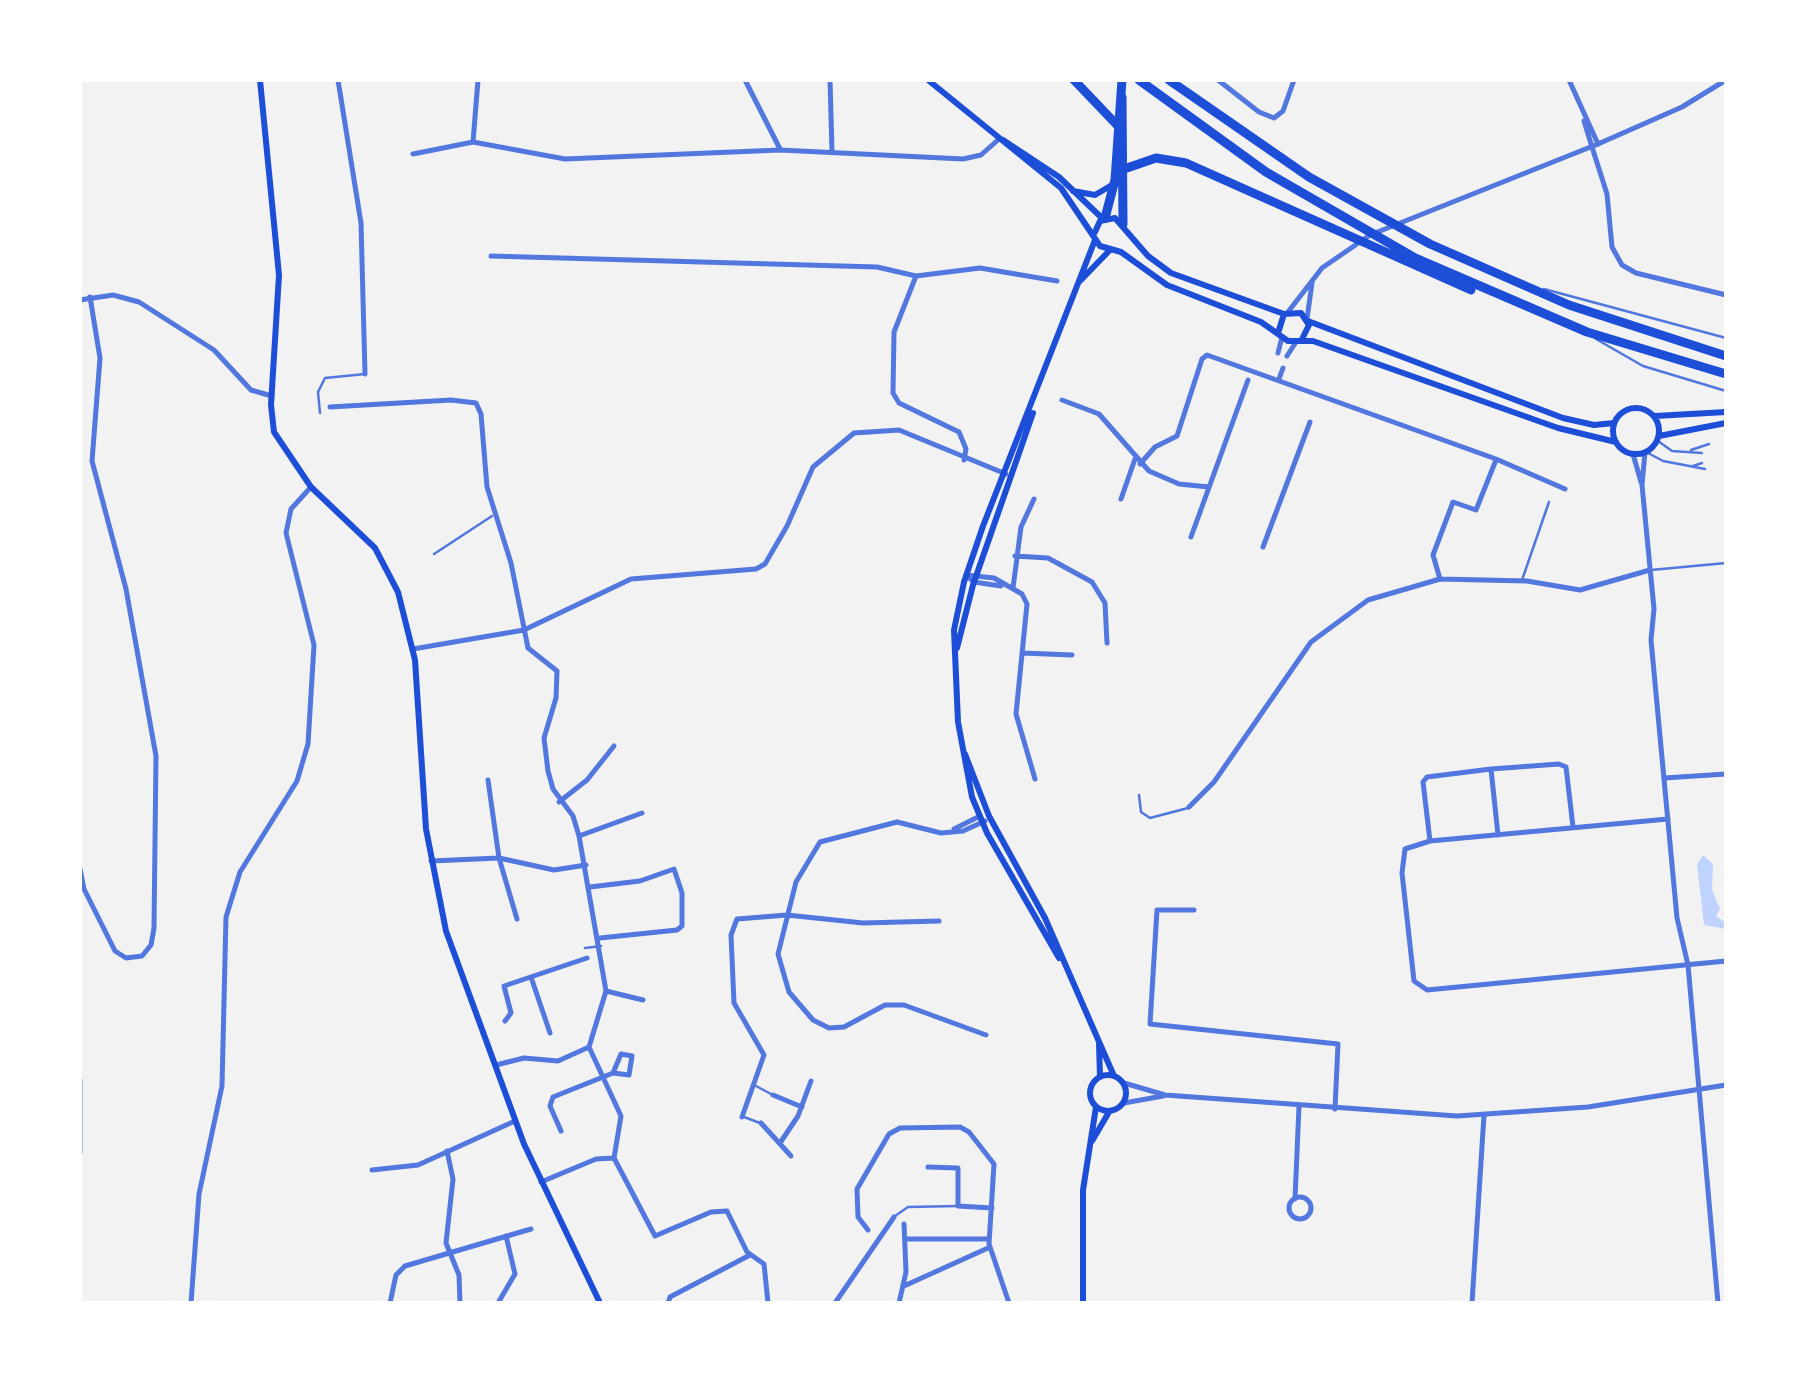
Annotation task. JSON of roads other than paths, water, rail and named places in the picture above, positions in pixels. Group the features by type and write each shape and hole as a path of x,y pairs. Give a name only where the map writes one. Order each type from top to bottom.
{"highway":[{"path":"1074,80 1117,125"},
{"path":"1104,219 1116,180 1122,80"},
{"path":"1138,80 1227,145 1332,213 1456,278 1547,317"},
{"path":"1169,80 1237,130 1343,198 1510,281 1630,328 1726,356"},
{"path":"1121,93 1125,228"},
{"path":"1124,168 1156,158 1186,163 1446,281 1587,332 1726,374"}],"main road":[{"path":"260,80 279,275 272,396 276,437 310,487 364,536 384,561 402,603 413,649 431,861 456,962 515,1121 600,1303"},
{"path":"928,80 1060,188 1095,236 1113,249 1168,285 1281,334 1558,428 1616,442 1632,454 1646,452 1659,438 1726,423"},
{"path":"998,139 1012,143 1104,219 1125,228 1148,256 1171,273 1307,320 1563,418 1594,426 1614,423 1633,408 1654,416 1726,412"},
{"path":"1073,191 1100,193 1116,180"},
{"path":"956,654 976,578 1036,401 1104,219"},
{"path":"1079,282 1113,249 1125,228"},
{"path":"1281,334 1286,313"},
{"path":"1299,340 1307,320"},
{"path":"1036,401 1003,473 966,575 954,630 962,748 981,820 1059,958 1114,1076 1124,1084 1124,1103 1109,1112 1091,1142"},
{"path":"1654,416 1659,438"},
{"path":"1614,423 1616,442"},
{"path":"962,748 990,816 1045,918 1059,958"},
{"path":"1083,1303 1082,1208 1096,1107 1090,1091 1100,1077 1099,1044"},
{"path":"1100,1077 1114,1076"},
{"path":"1096,1107 1109,1112"}],"street":[{"path":"338,80 362,223 365,374"},
{"path":"473,142 478,80"},
{"path":"745,80 780,150"},
{"path":"830,80 832,152"},
{"path":"1218,80 1274,118 1283,111 1294,80"},
{"path":"1570,80 1595,145 1607,194 1612,248 1622,264 1636,273 1726,295"},
{"path":"1286,313 1312,280 1352,246 1410,217 1682,107 1726,80"},
{"path":"413,154 473,142 565,159 780,150 971,158 998,139"},
{"path":"490,256 877,268 916,276 980,268 1057,281"},
{"path":"916,276 894,332 893,394 899,402 959,432 966,449 964,460"},
{"path":"1307,320 1312,280"},
{"path":"80,300 120,296 147,307 214,350 252,390 272,396"},
{"path":"80,869 88,900 114,951 126,958 142,956 153,935 157,768 126,588 92,461 100,358 90,297"},
{"path":"1278,353 1281,334"},
{"path":"1287,356 1299,340"},
{"path":"1121,499 1138,462 1176,436 1204,356 1320,394 1565,489"},
{"path":"1270,376 1274,364"},
{"path":"1279,379 1283,368"},
{"path":"1191,537 1248,380"},
{"path":"330,408 452,400 476,403 494,515 511,563 528,648 557,671 556,698 544,738 548,771 559,802 574,816 600,942 606,991 589,1047 621,1116 614,1158 652,1234 711,1212 727,1212 751,1254 764,1264 767,1301 758,1303"},
{"path":"1062,400 1092,408 1138,462 1179,484 1209,487"},
{"path":"1263,547 1310,422"},
{"path":"413,649 524,630 631,579 756,569 765,564 787,526 812,466 854,432 899,430 1013,477"},
{"path":"1646,452 1642,485 1654,609 1651,640 1677,918 1688,965 1718,1300 1726,1296"},
{"path":"1632,454 1642,485"},
{"path":"1440,579 1433,554 1453,502 1476,510 1496,460"},
{"path":"191,1303 199,1194 222,1086 226,917 240,872 297,782 308,744 314,645 286,533 292,510 310,487"},
{"path":"1008,587 1021,527 1034,500"},
{"path":"1015,556 1048,558 1092,582 1105,603 1107,643"},
{"path":"1189,807 1214,782 1319,635 1382,593 1440,579 1522,580 1580,590 1650,570"},
{"path":"966,575 1008,587 1026,604 1016,714 1035,780"},
{"path":"1022,652 1072,655"},
{"path":"559,802 586,780 614,746"},
{"path":"1430,841 1424,782 1427,777 1491,770 1559,764 1566,767 1573,827"},
{"path":"1491,770 1498,835"},
{"path":"1664,778 1726,774"},
{"path":"488,780 499,858 517,919"},
{"path":"579,836 642,813"},
{"path":"986,1036 904,1006 885,1005 844,1027 829,1028 812,1020 789,992 780,972 778,954 802,870 820,842 850,831 906,822 936,832 952,831 990,816"},
{"path":"1668,820 1430,841 1405,849 1402,874 1408,948 1418,988 1726,961"},
{"path":"431,861 499,858 541,870 586,865"},
{"path":"590,888 640,881 674,869 682,894 682,926 677,930 600,942"},
{"path":"1194,910 1158,910 1150,1024 1338,1044 1334,1109"},
{"path":"742,1116 764,1055 734,1004 732,927 746,916 787,915 863,923 939,921"},
{"path":"505,1020 511,1013 504,986 532,980 587,958"},
{"path":"532,980 550,1033"},
{"path":"606,991 643,1000"},
{"path":"496,1065 524,1058 558,1060 589,1047"},
{"path":"561,1131 550,1101 613,1073 629,1075 632,1056 621,1054 613,1073"},
{"path":"80,1080 80,1152"},
{"path":"780,1143 802,1107 811,1082"},
{"path":"1124,1084 1166,1094 1299,1106 1484,1115 1588,1107 1726,1086"},
{"path":"1124,1103 1166,1094"},
{"path":"773,1095 802,1107"},
{"path":"1296,1198 1310,1204 1304,1218 1290,1211 1296,1198 1299,1106"},
{"path":"1472,1303 1484,1115"},
{"path":"372,1170 404,1169 515,1121"},
{"path":"760,1124 790,1156"},
{"path":"868,1230 858,1216 858,1181 889,1134 900,1128 956,1126 969,1132 994,1164 989,1239 1009,1303"},
{"path":"446,1151 453,1180 445,1228 448,1251 459,1275 460,1303"},
{"path":"541,1182 596,1159 614,1158"},
{"path":"928,1167 958,1168 958,1206 992,1208"},
{"path":"835,1303 894,1217"},
{"path":"899,1303 904,1286 904,1224"},
{"path":"390,1303 391,1288 404,1266 531,1229"},
{"path":"498,1303 515,1274 506,1236"},
{"path":"905,1239 989,1239"},
{"path":"904,1286 990,1248"},
{"path":"668,1303 670,1297 751,1254"}],"lane":[{"path":"1510,281 1726,338"},
{"path":"1587,332 1618,355 1643,366 1726,391"},
{"path":"320,413 318,392 325,378 365,374"},
{"path":"1659,438 1672,451 1702,453"},
{"path":"1690,451 1709,444"},
{"path":"1646,452 1663,461 1704,469"},
{"path":"1692,466 1702,463"},
{"path":"1522,580 1550,502"},
{"path":"434,554 494,515"},
{"path":"1650,570 1726,563"},
{"path":"1139,795 1140,812 1150,818 1189,807"},
{"path":"586,948 600,942"},
{"path":"754,1086 773,1095"},
{"path":"742,1116 760,1124"},
{"path":"894,1217 908,1207 958,1206"}],"water":[{"path":"1703,855 1713,864 1712,890 1720,909 1716,916 1726,923 1726,929 1704,925 1697,864"}]}
